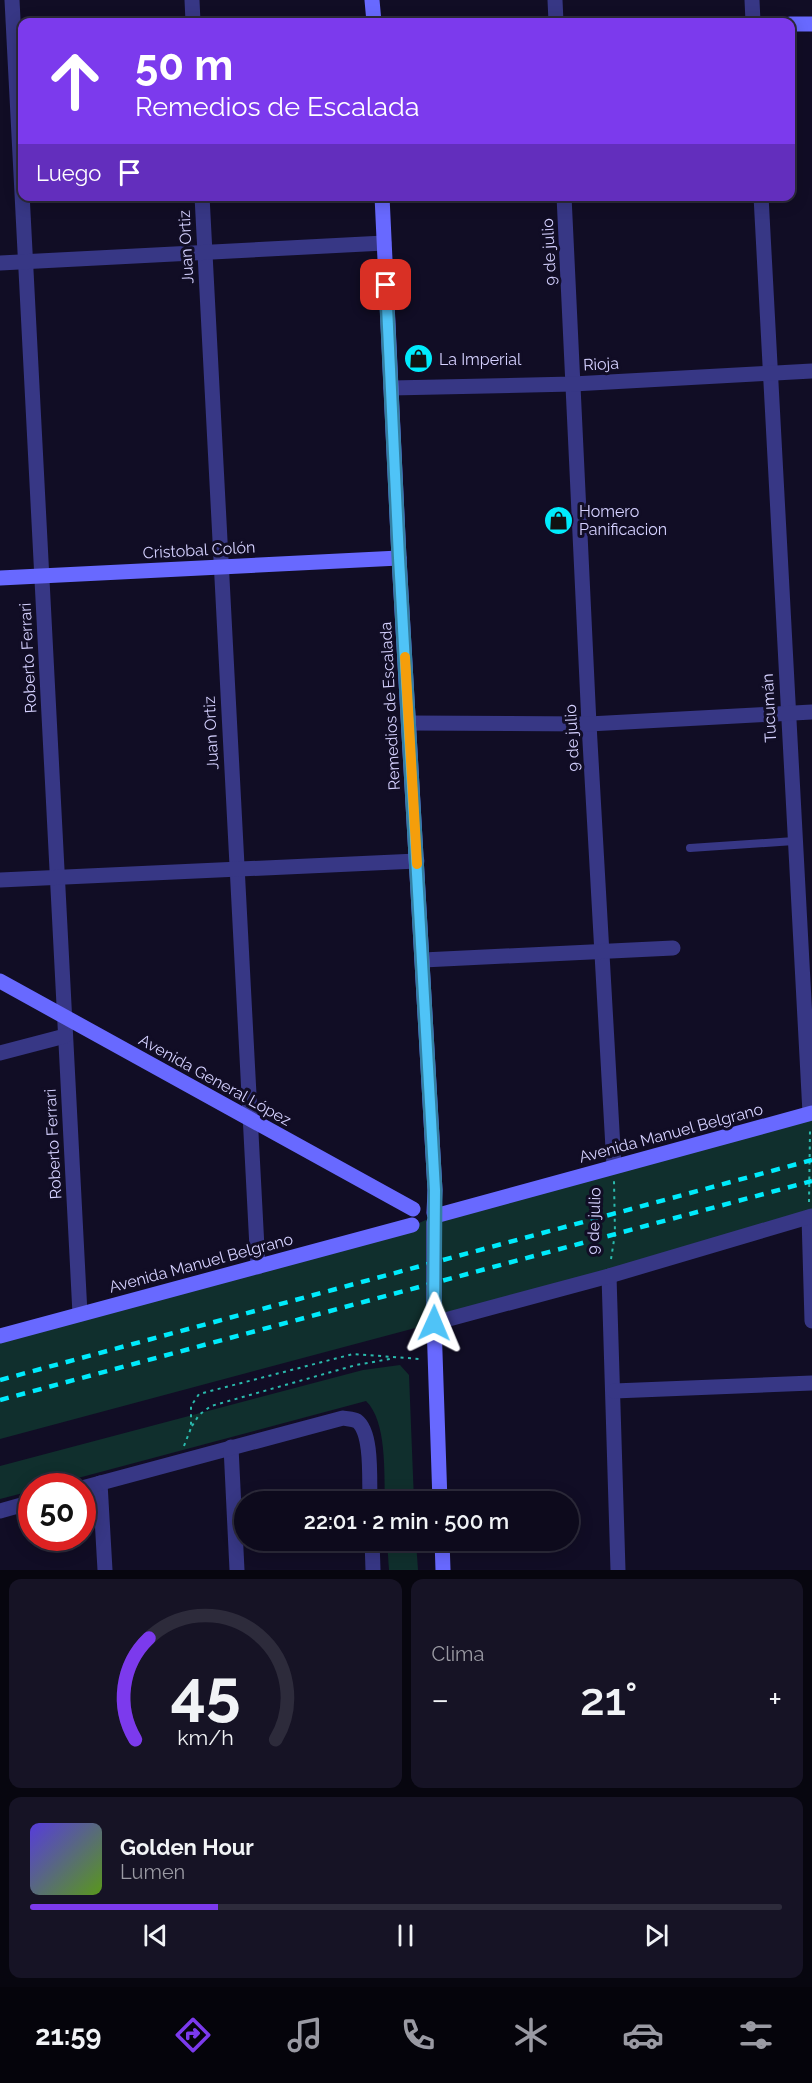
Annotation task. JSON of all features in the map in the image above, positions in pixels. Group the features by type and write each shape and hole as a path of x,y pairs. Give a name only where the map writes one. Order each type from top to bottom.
{"main road":[{"path":"372,0 374,18"},
{"path":"795,24 812,24"},
{"name":"Remedios de Escalada","path":"382,201 399,558 435,1190 434,1323 440,1491"},
{"name":"Cristobal Colón","path":"0,578 399,558"},
{"name":"Avenida General López","path":"0,981 413,1209"},
{"name":"Avenida Manuel Belgrano","path":"435,1217 811,1113"},
{"path":"422,1204 427,1206 435,1217 432,1226 424,1231 415,1229 409,1220 413,1209 422,1204"},
{"name":"Avenida Manuel Belgrano","path":"0,1336 412,1226"},
{"path":"442,1551 443,1570"}],"street":[{"name":"Roberto Ferrari","path":"12,0 18,112"},
{"path":"192,0 193,18"},
{"path":"555,0 556,18"},
{"path":"752,0 753,18"},
{"name":"Roberto Ferrari","path":"23,201 80,1314"},
{"name":"Juan Ortiz","path":"202,201 258,1267"},
{"name":"9 de julio","path":"564,201 589,724 614,1166"},
{"name":"Tucumán","path":"761,201 794,841 811,1113"},
{"path":"0,263 384,243"},
{"name":"Rioja","path":"391,388 573,384 812,371"},
{"path":"409,723 589,724 812,712"},
{"path":"0,880 417,861"},
{"path":"423,960 674,948"},
{"path":"0,1053 65,1036"},
{"path":"434,1323 609,1276 811,1216 812,1321"},
{"path":"609,1276 618,1570"},
{"path":"614,1391 812,1383"},
{"path":"96,1484 343,1418 355,1420 363,1428 367,1440 369,1491"},
{"path":"231,1447 237,1570"},
{"path":"100,1483 105,1570"},
{"path":"0,1511 18,1506"},
{"path":"372,1551 373,1570"}],"lane":[{"path":"690,848 794,841"}],"path":[{"path":"811,1113 811,1216"},
{"name":"9 de julio","path":"609,1276 615,1234 614,1166"},
{"path":"191,1428 191,1406 199,1394 353,1354 435,1361"},
{"path":"177,1462 191,1428 199,1415 211,1406 356,1365 396,1357"}],"green space":[{"path":"812,1113 812,1216 434,1323 0,1439 0,1336 412,1226 435,1216"},
{"path":"400,1365 409,1375 414,1491 385,1491 381,1434 373,1410 366,1401 96,1473 18,1473 18,1494 0,1499 0,1466 363,1370"},
{"path":"388,1551 417,1551 418,1570 389,1570"}],"railway":[{"path":"0,1380 812,1160"},
{"path":"0,1400 812,1181"}],"slow traffic":[{"path":"405,657 417,864"}],"place":[{"name":"La Imperial","path":"418,359"},
{"name":"Homero Panificacion","path":"558,520"}],"route":[{"path":"386,285 435,1190 434,1323"}]}
